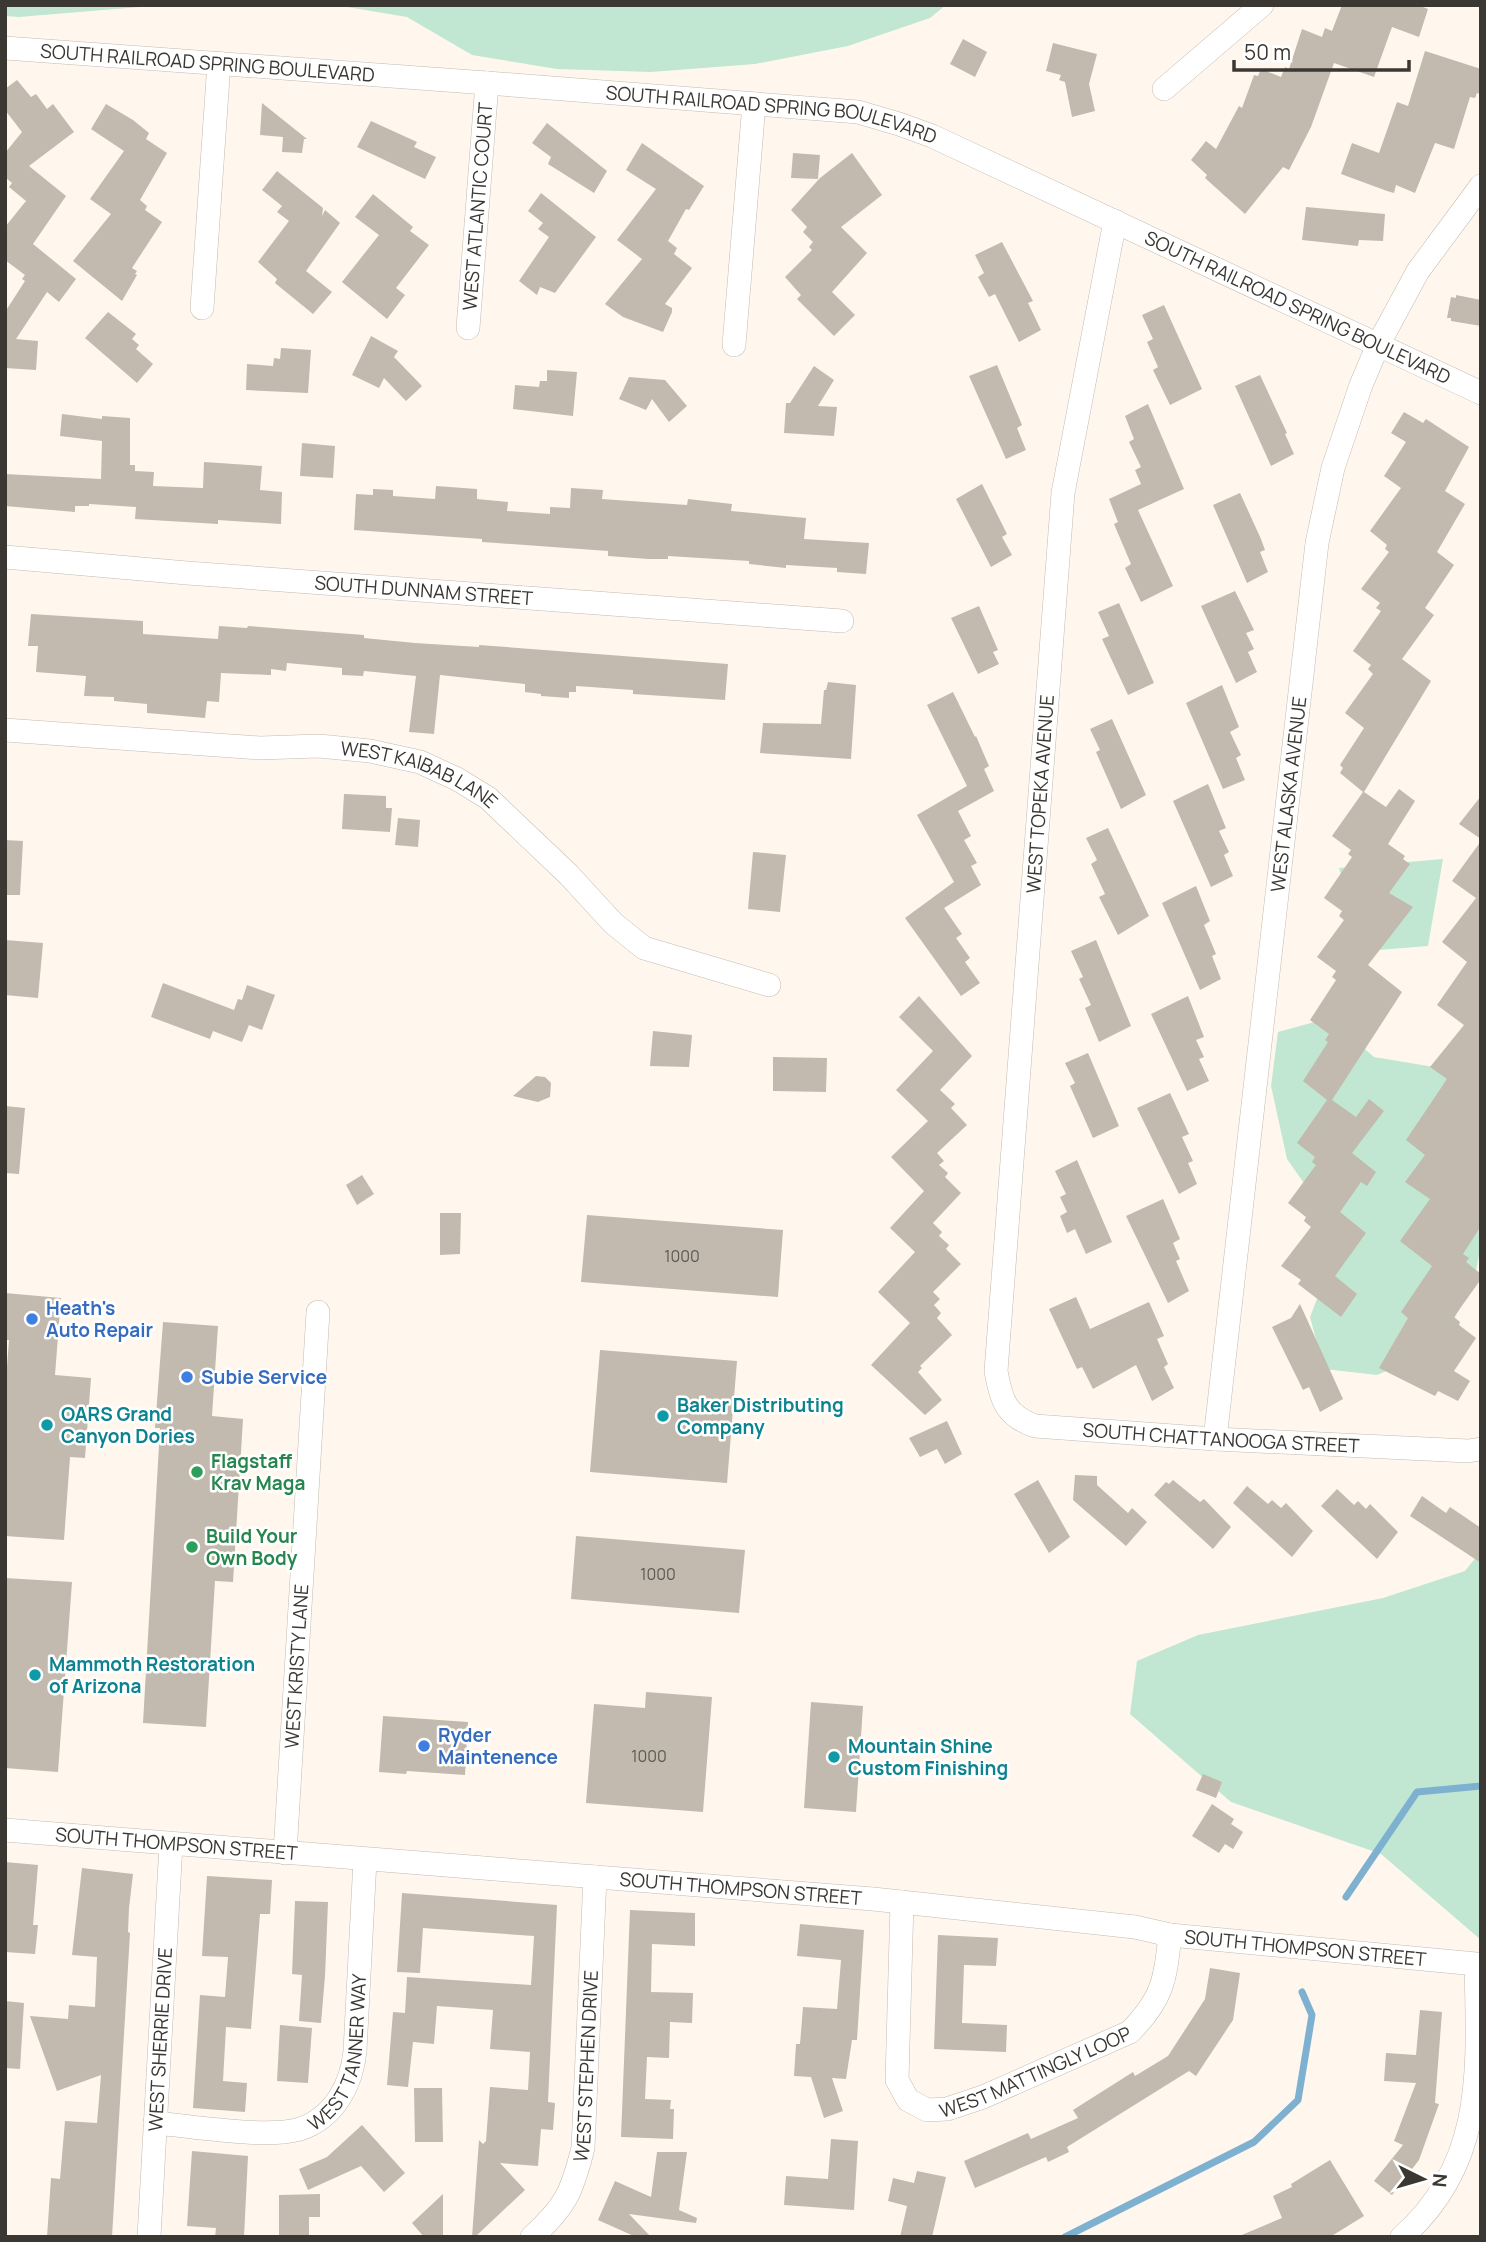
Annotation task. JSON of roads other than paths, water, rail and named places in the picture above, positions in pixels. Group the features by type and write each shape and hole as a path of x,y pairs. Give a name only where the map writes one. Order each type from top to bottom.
{"street":[{"path":"1164,89 1262,5"},
{"name":"SOUTH RAILROAD SPRING BOULEVARD","path":"5,48 858,112 932,136 1481,393"},
{"path":"202,308 219,63"},
{"name":"WEST ATLANTIC COURT","path":"468,328 487,83"},
{"path":"734,345 754,104"},
{"name":"WEST ALASKA AVENUE","path":"1215,1439 1317,543 1333,468 1361,385 1378,345 1418,271 1481,186"},
{"name":"WEST TOPEKA AVENUE","path":"996,1371 1063,494 1115,221"},
{"name":"SOUTH DUNNAM STREET","path":"5,557 842,621"},
{"name":"WEST KAIBAB LANE","path":"5,730 260,748 319,746 370,751 420,762 457,779 488,798 560,867 613,923 644,948 769,985"},
{"name":"WEST KRISTY LANE","path":"285,1853 318,1312"},
{"name":"SOUTH CHATTANOOGA STREET","path":"996,1371 999,1390 1007,1408 1019,1421 1035,1426 1215,1439 1468,1451 1481,1449"},
{"name":"SOUTH THOMPSON STREET","path":"5,1829 902,1902 1135,1927 1170,1935 1476,1965 1478,2053 1472,2126 1451,2178 1440,2197 1402,2237"},
{"name":"WEST SHERRIE DRIVE","path":"149,2237 171,1844"},
{"name":"WEST TANNER WAY","path":"155,2123 275,2133 301,2129 325,2114 344,2093 353,2072 355,2051 365,1860"},
{"name":"WEST STEPHEN DRIVE","path":"532,2237 555,2215 574,2184 583,2148 595,1877"},
{"name":"WEST MATTINGLY LOOP","path":"902,1902 897,2080 908,2100 927,2110 947,2109 983,2097 1130,2032 1147,2014 1160,1993 1167,1966 1170,1935"}],"waterway":[{"path":"1346,1897 1417,1792 1481,1786"},
{"path":"1065,2237 1254,2142 1298,2100 1312,2015 1302,1992"}],"place":[{"name":"Heath's Auto Repair","path":"32,1319"},
{"name":"Subie Service","path":"187,1377"},
{"name":"Baker Distributing Company","path":"663,1416"},
{"name":"OARS Grand Canyon Dories","path":"47,1425"},
{"name":"Flagstaff Krav Maga","path":"197,1472"},
{"name":"Build Your Own Body","path":"192,1547"},
{"name":"Mammoth Restoration of Arizona","path":"35,1675"},
{"name":"Ryder Maintenence","path":"424,1746"},
{"name":"Mountain Shine Custom Finishing","path":"834,1757"}]}
